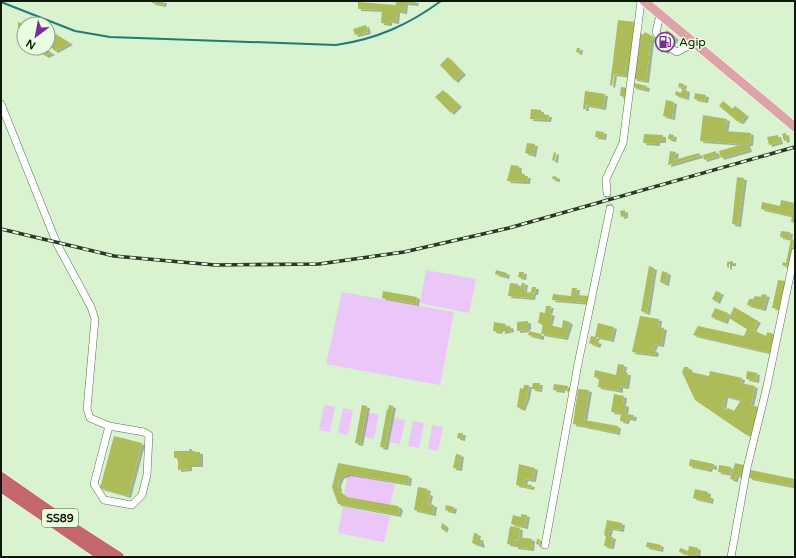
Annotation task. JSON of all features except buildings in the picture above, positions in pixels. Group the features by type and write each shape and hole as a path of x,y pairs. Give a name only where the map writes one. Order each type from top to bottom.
{"highway":[{"name":"SS89","path":"1,477 77,530 119,557"},
{"name":"SS89","path":"1,487 103,557"}],"main road":[{"path":"643,1 696,42 793,124"}],"street":[{"path":"607,193 606,178 623,143 643,1"},
{"path":"660,15 656,32 664,44 677,52 696,42"},
{"path":"1,104 57,244 95,319 87,409 90,418 109,426 144,432 148,435 147,475 142,495 132,505 104,500 94,484 109,426"},
{"path":"545,545 578,364 610,209"},
{"path":"731,557 747,468 767,386 795,252"}],"shaded area":[{"path":"426,270 476,279 469,313 420,303"},
{"path":"342,292 454,312 440,385 326,364"},
{"path":"324,405 335,407 330,432 319,430"},
{"path":"343,408 353,410 348,435 338,433"},
{"path":"368,413 379,414 374,439 364,437"},
{"path":"394,418 405,420 400,444 390,442"},
{"path":"413,421 424,423 419,448 408,446"},
{"path":"432,425 443,427 438,451 428,449"},
{"path":"348,474 395,484 390,505 344,496"},
{"path":"343,507 390,516 384,542 338,533"}],"waterway":[{"path":"1,2 75,31 110,37 336,45 365,39 392,30 429,10 441,1"}],"tunnel":[{"path":"607,193 610,209"}],"railway":[{"path":"1,229 114,256 215,265 319,264 404,252 509,228 795,147"}],"place":[{"name":"Agip","path":"665,42"}]}
